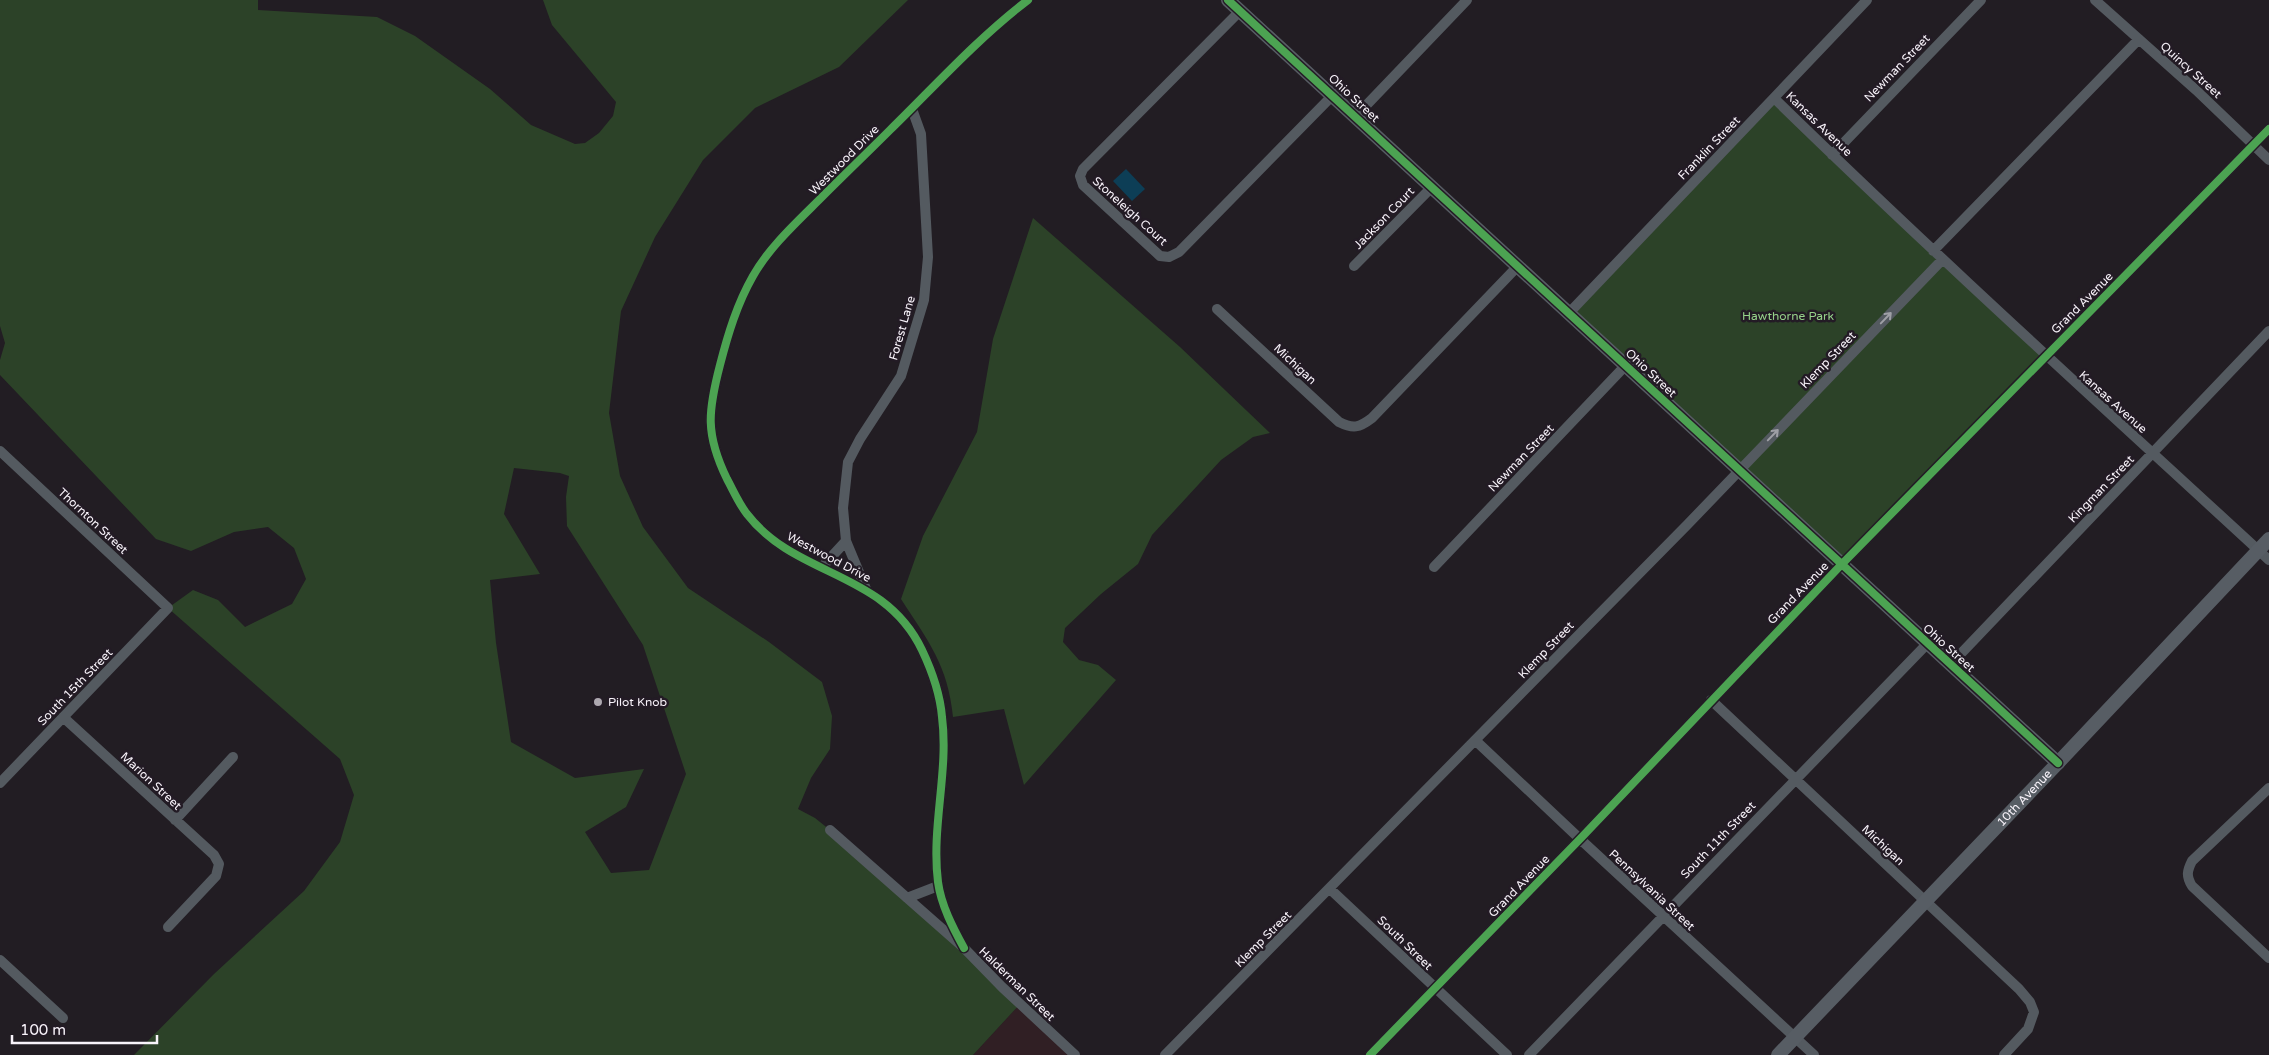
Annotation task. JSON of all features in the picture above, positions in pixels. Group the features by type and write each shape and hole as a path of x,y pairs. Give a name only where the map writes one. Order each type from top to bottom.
{"street":[{"name":"Westwood Drive","path":"964,948 952,925 938,886 935,844 943,718 935,681 920,646 896,613 866,589 792,554 778,544 748,515 724,473 711,442 711,403 730,327 753,275 787,232 912,109 944,74 1028,0"},
{"name":"Ohio Street","path":"1228,0 2058,763"},
{"path":"1356,116 1467,0"},
{"name":"Franklin Street","path":"1569,313 1867,0"},
{"name":"Newman Street","path":"1832,155 1981,0"},
{"name":"Quincy Street","path":"2095,0 2196,90 2269,160"},
{"name":"Stoneleigh Court","path":"1240,11 1083,169 1080,176 1083,185 1160,256 1169,257 1180,252 1333,95"},
{"path":"1933,251 2138,39"},
{"name":"Kansas Avenue","path":"1774,98 1942,260 2269,560"},
{"name":"Forest Lane","path":"866,589 846,541 843,508 848,462 860,439 901,376 924,300 928,257 921,134 912,109"},
{"name":"Grand Avenue","path":"1370,1055 1580,840 1841,565 2269,129"},
{"name":"Jackson Court","path":"1354,266 1432,186"},
{"name":"Klemp Street","path":"1165,1055 1476,741 1942,260"},
{"name":"Michigan","path":"1217,309 1339,422 1349,427 1361,426 1372,418 1517,267"},
{"name":"Kingman Street","path":"1951,664 2269,331"},
{"name":"Newman Street","path":"1434,567 1626,365"},
{"name":"Thornton Street","path":"0,451 168,608"},
{"name":"10th Avenue","path":"1778,1055 2058,763 2269,539"},
{"path":"822,568 846,541"},
{"name":"South 15th Street","path":"0,782 168,608"},
{"name":"South 11th Street","path":"1529,1055 1795,778 1927,644"},
{"name":"Michigan","path":"1711,700 2019,989 2030,1002 2034,1012 2028,1029 2004,1055"},
{"name":"Marion Street","path":"63,717 214,855 219,864 216,876 168,927"},
{"name":"Pennsylvania Street","path":"1476,741 1580,840 1814,1055"},
{"path":"175,820 232,757"},
{"path":"2269,788 2192,861 2188,869 2187,878 2192,886 2269,958"},
{"name":"Halderman Street","path":"830,830 964,948 1002,988 1075,1055"},
{"path":"906,898 938,886"},
{"name":"South Street","path":"1330,889 1507,1055"},
{"path":"0,960 63,1018"}],"shaded area":[{"path":"1020,1004 1075,1055 973,1055"}],"green space":[{"path":"0,0 258,0 258,10 377,17 415,36 490,89 531,125 575,144 585,143 599,133 613,116 616,102 552,25 543,0 908,0 839,67 755,108 703,160 655,237 621,311 609,413 620,476 643,527 688,588 769,642 822,682 832,716 830,749 811,778 798,809 815,818 830,830 1020,1004 973,1055 134,1055 214,974 304,891 340,842 354,795 340,759 168,608 193,590 218,600 245,627 292,604 306,579 294,548 268,527 234,532 191,551 156,539 0,375 0,360 5,343 0,326","holes":["514,468 560,473 569,476 566,497 567,526 643,645 686,774 649,870 611,873 585,832 626,807 644,769 575,778 511,742 496,643 490,580 540,574 504,514"]},
{"name":"Hawthorne Park","path":"1774,98 2045,356 1841,565 1569,313"},
{"path":"1033,218 1180,347 1270,433 1253,437 1221,460 1152,535 1138,564 1101,594 1065,628 1063,642 1079,660 1098,665 1116,680 1024,785 1004,709 953,717 947,683 935,654 901,599 923,536 977,432 993,339"}],"water":[{"path":"1126,169 1145,189 1132,201 1113,181"}],"cycle path":[{"path":"964,948 945,908 938,882 936,861 944,737 937,691 922,650 906,624 886,604 863,589 790,551 767,535 747,514 727,479 715,449 712,435 711,409 726,342 742,297 768,254 794,224 957,63 1028,0"},
{"path":"1228,0 2058,763"},
{"path":"1370,1055 1580,839 1841,565 2269,129"}],"place":[{"name":"Pilot Knob","path":"598,702"}]}
